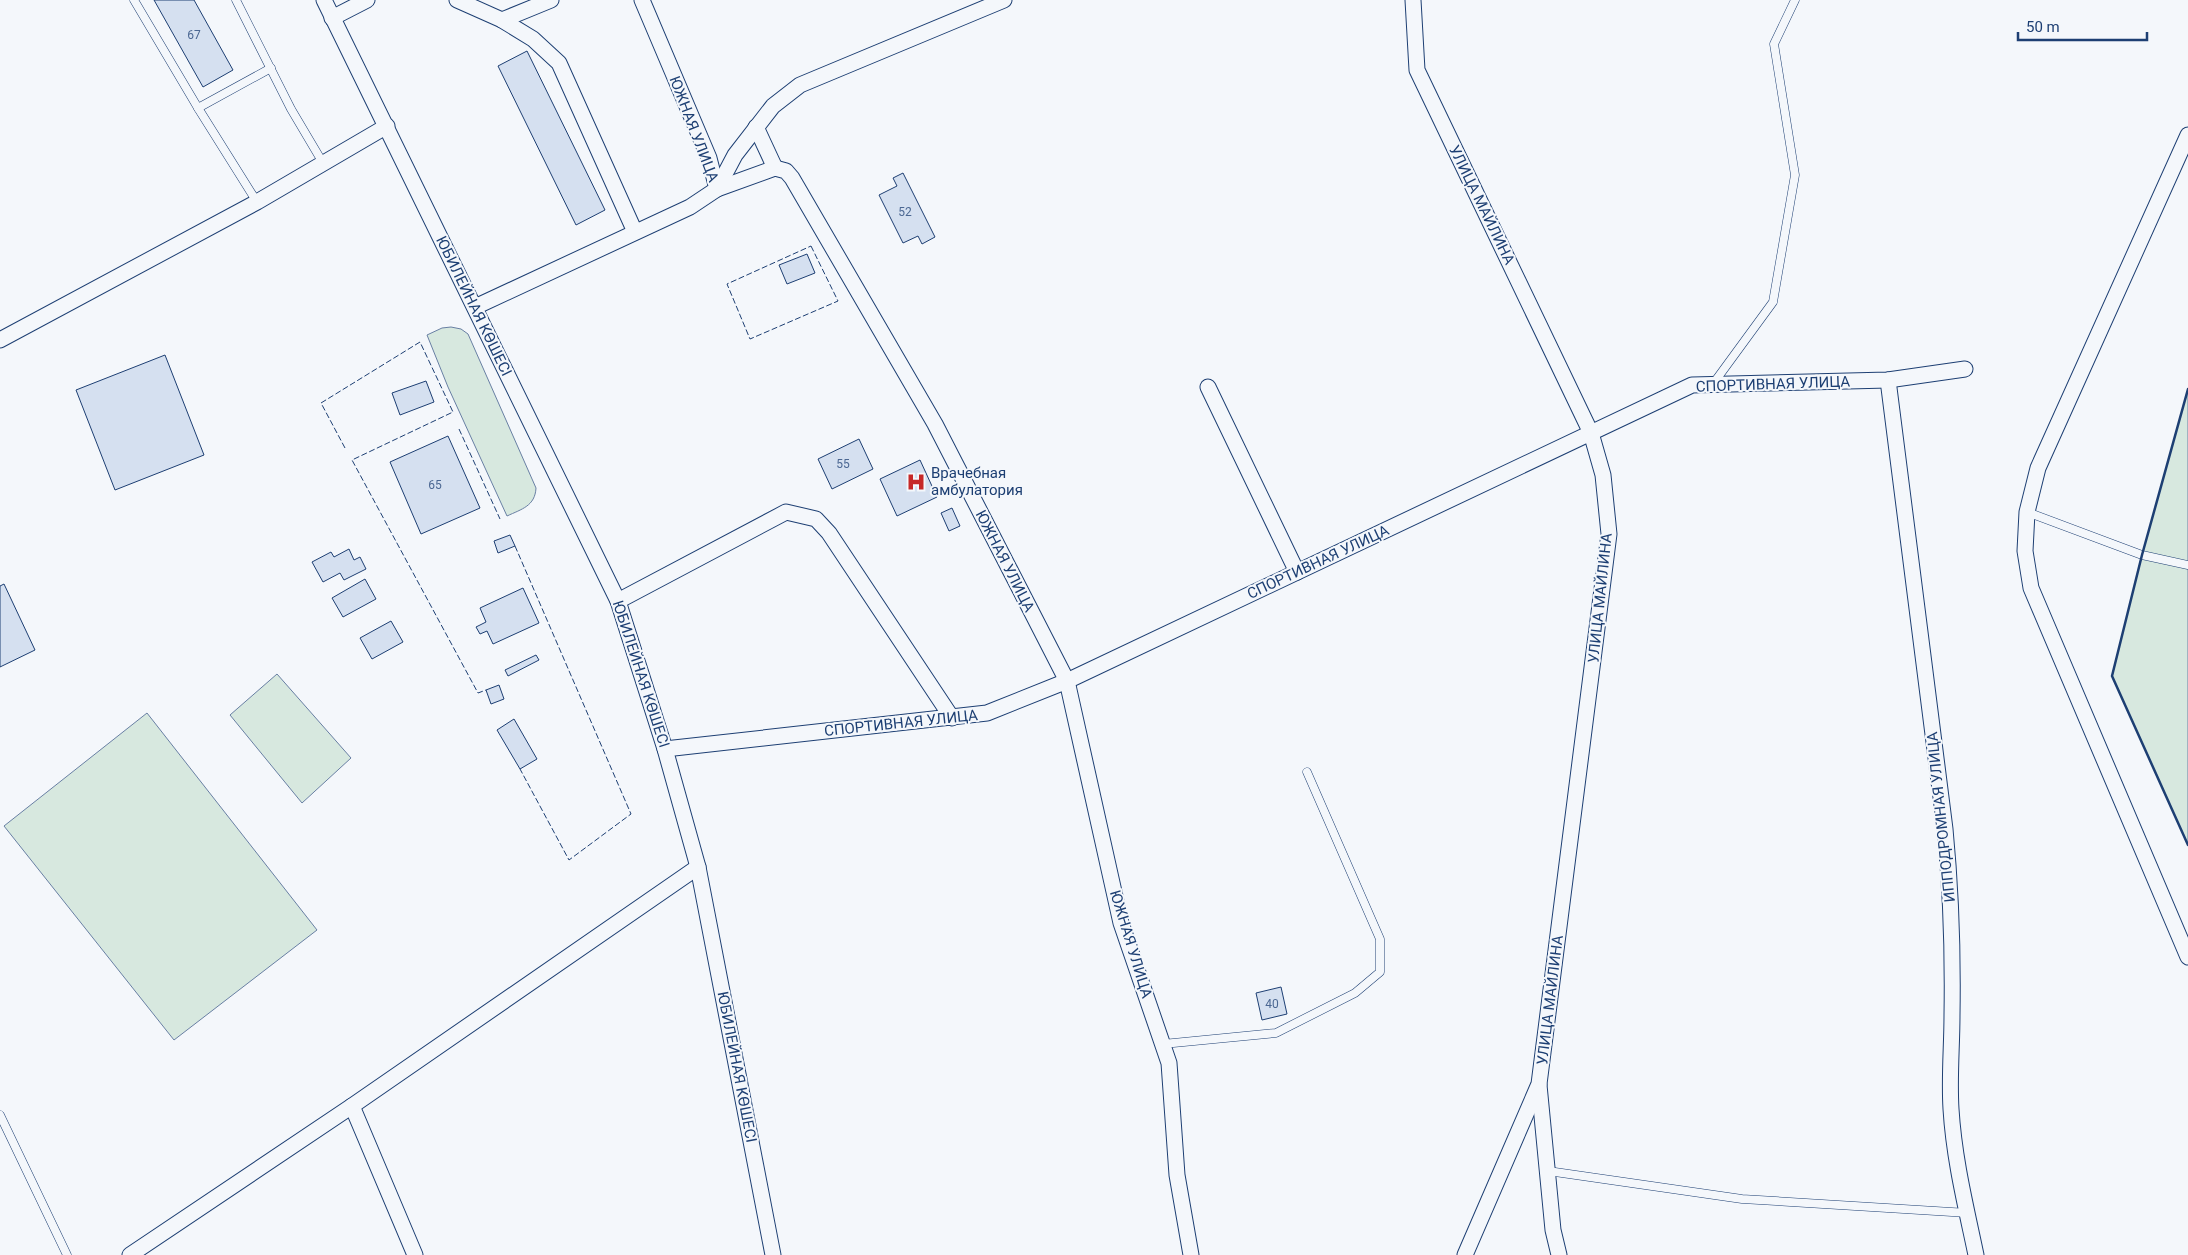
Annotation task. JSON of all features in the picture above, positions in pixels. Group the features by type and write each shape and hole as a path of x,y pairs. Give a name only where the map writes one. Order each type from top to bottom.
{"street":[{"name":"ЮБИЛЕЙНАЯ КӨШЕСІ","path":"324,0 618,601 665,748 698,867 773,1255"},
{"path":"332,18 367,0"},
{"path":"457,0 502,20 533,39 559,63 635,232"},
{"path":"502,20 551,0"},
{"name":"ЮЖНАЯ УЛИЦА","path":"642,0 709,158 717,189 775,168 786,171 792,178 935,424 1067,681 1121,922 1169,1063 1177,1175 1191,1255"},
{"path":"475,307 690,206 717,189 735,155 756,127 773,106 800,85 1004,0"},
{"name":"УЛИЦА МАЙЛИНА","path":"1414,0 1417,70 1591,433 1602,474 1609,534 1539,1084 1553,1230 1559,1255"},
{"path":"0,340 257,202 387,126"},
{"path":"756,127 775,168"},
{"path":"2188,135 2038,468 2027,512 2025,551 2031,588 2188,957"},
{"name":"СПОРТИВНАЯ УЛИЦА","path":"665,748 987,713 1067,681 1692,385 1888,380 1965,369"},
{"name":"ИППОДРОМНАЯ УЛИЦА","path":"1888,380 1950,888 1952,1015 1949,1070 1955,1155 1976,1255"},
{"path":"1208,387 1297,572"},
{"path":"618,601 786,512 816,519 829,532 952,718"},
{"path":"130,1255 352,1106 698,867"},
{"name":"УЛИЦА МАЙЛИНА","path":"1465,1255 1539,1084"},
{"path":"352,1106 415,1255"}],"lane":[{"path":"134,0 198,108 257,202"},
{"path":"236,0 291,109 323,163"},
{"path":"1712,384 1773,302 1795,175 1774,44 1795,0"},
{"path":"198,108 271,68"},
{"path":"2027,512 2142,555 2188,565"},
{"path":"1163,1044 1276,1033 1355,993 1380,972 1380,939 1307,772"},
{"path":"0,1115 67,1255"},
{"path":"1548,1171 1742,1198 1968,1213"}],"shaded area":[{"path":"442,328 461,329 468,334 536,488 533,499 527,506 507,516 448,387 427,335"},
{"path":"2188,389 2188,845 2112,676 2142,555"},
{"path":"277,674 351,758 302,803 230,715"},
{"path":"147,713 317,930 174,1040 4,826"}],"building":[{"path":"154,0 194,0 233,70 203,87"},
{"path":"527,51 605,210 576,225 498,66"},
{"path":"903,173 935,237 922,244 918,236 903,243 879,195 897,186 893,178"},
{"path":"807,254 815,273 787,284 779,265"},
{"path":"165,355 204,455 115,490 76,390"},
{"path":"426,381 434,402 400,415 392,393"},
{"path":"448,436 480,508 421,534 390,462"},
{"path":"859,439 873,469 832,489 818,459"},
{"path":"920,460 937,497 897,516 880,479"},
{"path":"952,508 960,526 949,531 941,513"},
{"path":"510,535 515,546 498,553 494,541"},
{"path":"349,549 354,560 360,557 366,569 344,580 340,573 323,582 312,562 331,552 334,557"},
{"path":"365,579 376,599 343,617 332,598"},
{"path":"4,584 35,650 0,667 0,586"},
{"path":"523,588 539,623 493,644 487,631 480,634 476,627 486,622 480,608"},
{"path":"391,621 403,642 372,659 360,638"},
{"path":"536,655 539,660 508,676 505,670"},
{"path":"499,685 504,699 491,704 486,690"},
{"path":"514,719 537,759 520,769 497,730"},
{"path":"1281,987 1287,1014 1262,1020 1256,993"}],"fence":[{"path":"811,246 838,301 750,339 727,284 811,246"},
{"path":"345,448 321,403 420,342 453,412 352,460 478,693 486,690"},
{"path":"459,429 500,519"},
{"path":"515,546 631,814 569,860 520,769"}],"wall":[{"path":"2188,389 2142,555 2112,676 2188,845"}],"place":[{"name":"Врачебная амбулатория","path":"916,482"}]}
